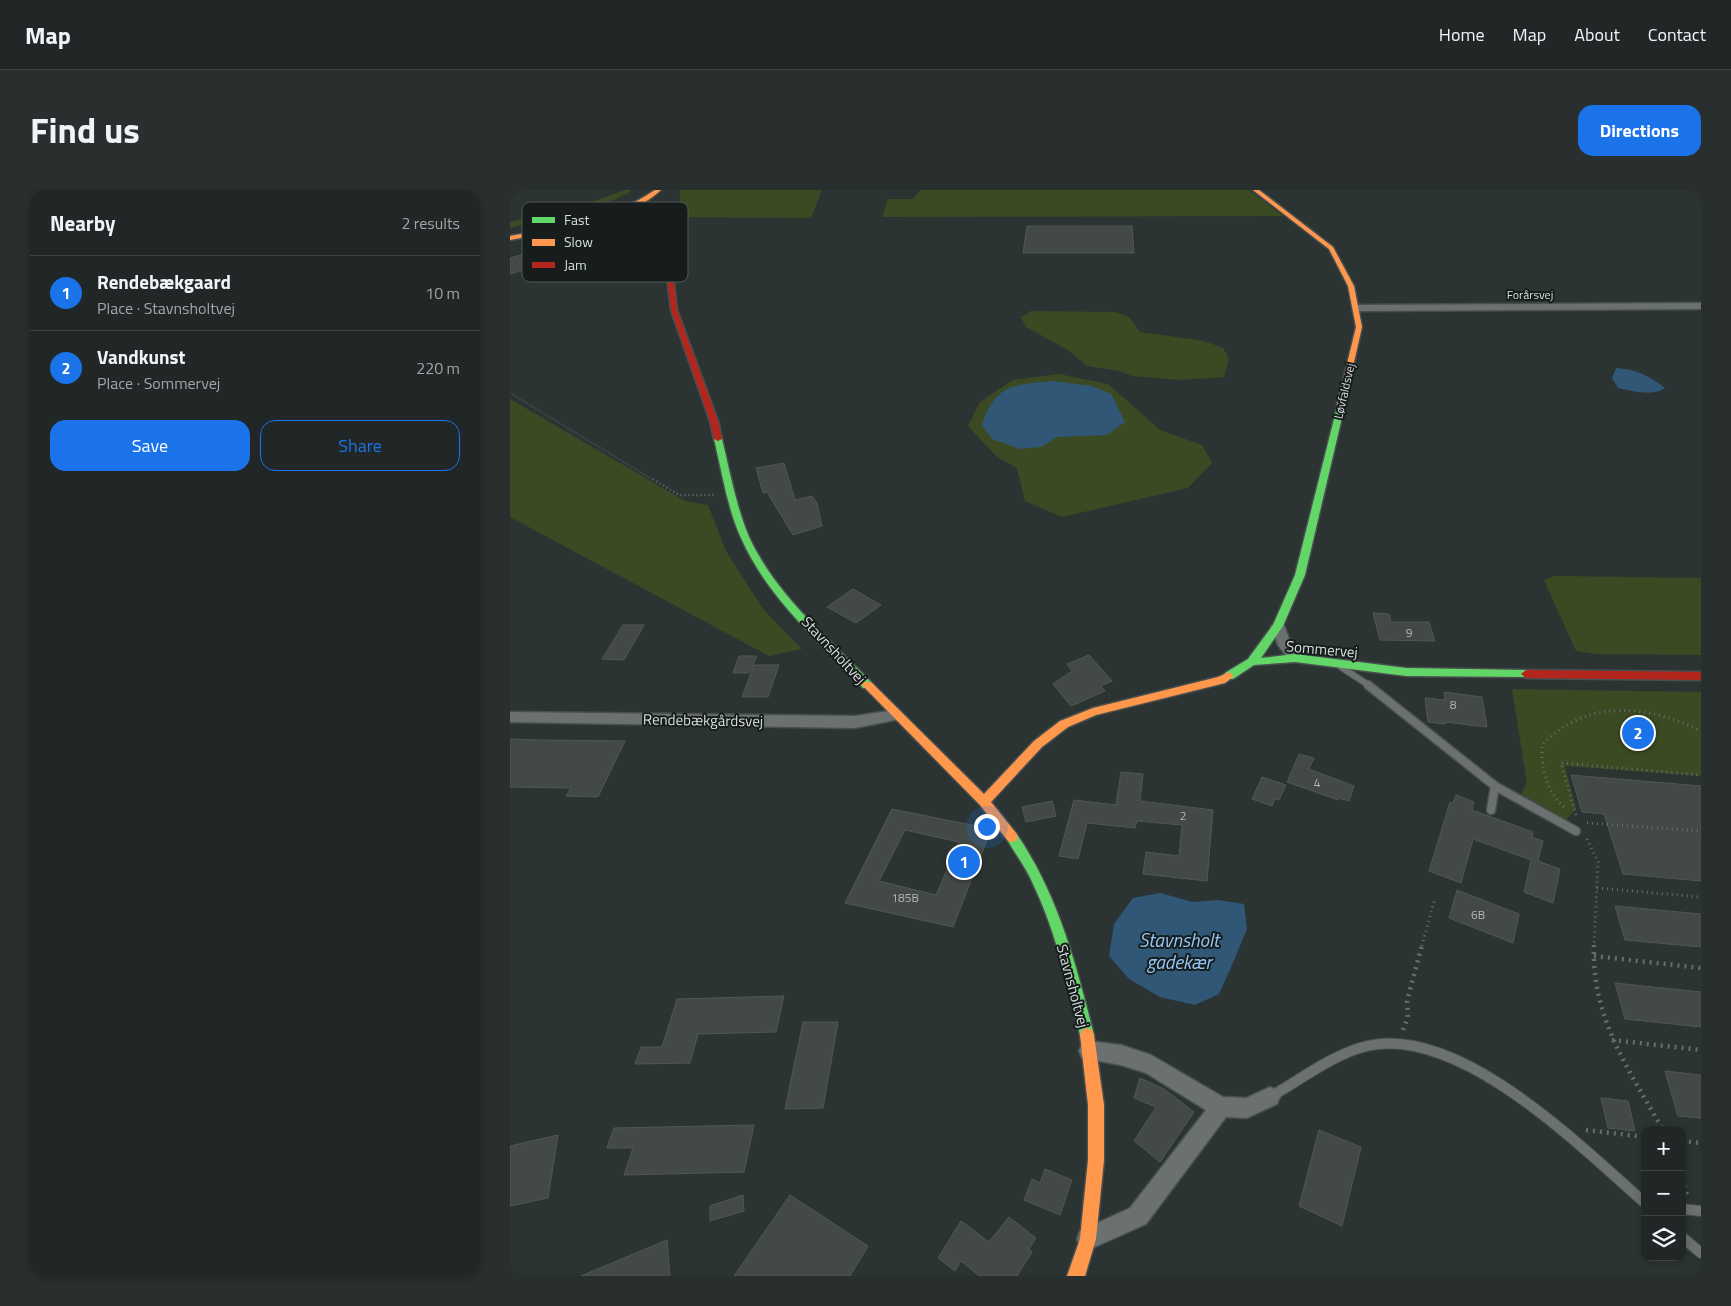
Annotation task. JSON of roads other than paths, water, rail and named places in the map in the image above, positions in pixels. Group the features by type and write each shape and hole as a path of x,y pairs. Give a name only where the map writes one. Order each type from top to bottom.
{"street":[{"path":"631,202 648,190"},
{"path":"641,202 658,190"},
{"name":"Løvfaldsvej","path":"1252,662 1278,626 1300,575 1359,327 1359,308 1337,256 1331,248 1256,190"},
{"name":"Stavnsholtvej","path":"670,282 674,310 714,421 731,495 746,539 777,589 895,715 984,802 1016,843 1043,892 1063,947 1079,1002 1089,1051 1096,1105 1096,1160 1088,1239 1076,1276"},
{"name":"Forårsvej","path":"1359,308 1701,306"},
{"path":"1278,626 1282,640 1295,658"},
{"name":"Sommervej","path":"984,802 1038,744 1064,724 1093,712 1221,680 1252,662 1295,658 1337,665 1406,672 1701,676"},
{"name":"Rendebækgårdsvej","path":"510,717 854,722 895,715"},
{"path":"1089,1051 1120,1055 1151,1065 1221,1107 1247,1108 1270,1097"},
{"path":"1088,1239 1138,1216 1221,1107"}],"lane":[{"path":"1337,665 1366,682 1495,786 1576,831"},
{"path":"1492,810 1495,786"},
{"path":"1270,1097 1368,1046 1398,1042 1431,1050 1473,1068 1514,1093 1641,1201"},
{"path":"1686,1209 1701,1211"},
{"path":"1686,1241 1701,1254"}],"water":[{"path":"1616,368 1642,374 1665,388 1648,393 1618,388 1612,378"},
{"path":"1053,381 1092,386 1111,394 1125,422 1107,435 1057,437 1041,447 1020,449 992,439 982,425 987,411 1000,394 1017,386"},
{"name":"Stavnsholt gadekær","path":"1160,893 1193,902 1218,900 1244,904 1247,929 1219,994 1195,1005 1160,997 1129,979 1109,956 1114,924 1133,898"}],"place":[{"name":"Vandkunst","path":"1638,733"},
{"name":"Rendebækgaard","path":"964,862"}]}
